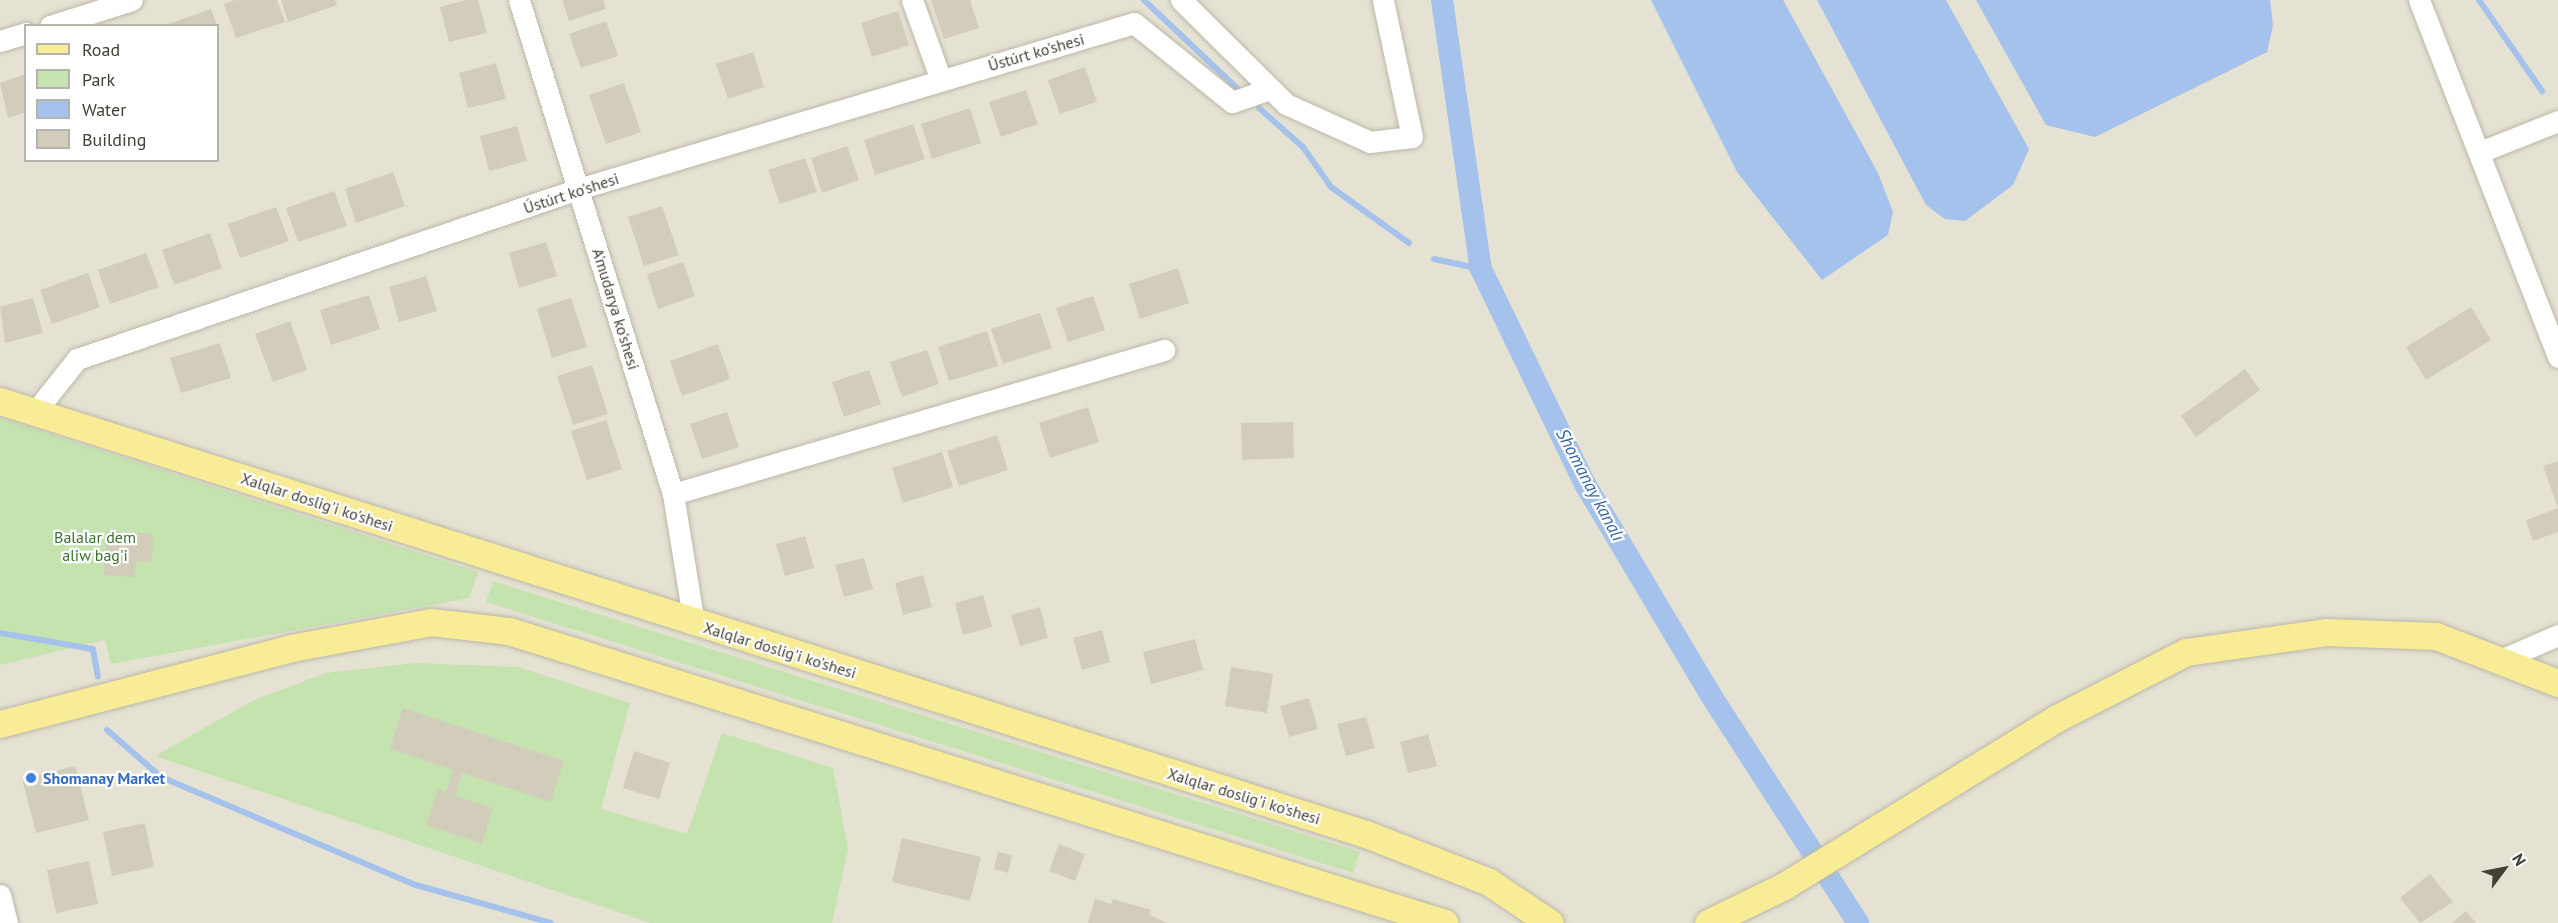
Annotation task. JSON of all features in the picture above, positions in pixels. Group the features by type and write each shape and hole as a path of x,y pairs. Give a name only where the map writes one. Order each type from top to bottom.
{"main road":[{"name":"Xalqlar doslig'i ko'shesi","path":"0,401 694,623 1366,834 1490,882 1550,923"},
{"path":"0,724 349,637 431,622 510,631 1445,923"},
{"path":"1708,923 1784,886 2055,719 2186,652 2326,632 2436,636 2503,659 2558,682"}],"street":[{"path":"56,24 132,0"},
{"name":"A'mudarya ko'shesi","path":"519,0 673,494 694,623"},
{"path":"912,0 940,80"},
{"path":"1181,0 1286,104 1370,142 1412,137 1383,0"},
{"path":"2419,0 2558,357"},
{"name":"Ústúrt ko'shesi","path":"35,412 77,359 578,189 1134,23 1232,102 1269,89"},
{"path":"0,41 24,34"},
{"path":"2480,152 2558,121"},
{"path":"673,494 1164,350"},
{"path":"2503,659 2558,635"},
{"path":"0,895 7,923"}],"shaded area":[{"path":"0,0 2558,0 2558,923 0,923"}],"green space":[{"name":"Balalar dem aliw bag'i","path":"0,418 478,572 469,598 111,664 105,640 0,665"},
{"path":"493,581 1360,852 1353,873 486,602"},
{"path":"416,663 518,667 630,703 601,809 687,834 722,733 833,768 848,849 832,923 651,923 155,756 254,700 326,673"}],"water":[{"path":"1651,0 1783,0 1878,173 1893,212 1888,235 1822,280 1737,172"},
{"path":"1817,0 1946,0 2029,149 2013,185 1965,221 1945,219 1926,205"},
{"path":"1976,0 2270,0 2273,25 2267,52 2095,137 2046,125"}],"building":[{"path":"235,0 277,0 285,22 236,38 224,4"},
{"path":"281,0 335,0 337,5 288,22"},
{"path":"466,0 478,0 487,33 449,42 440,7"},
{"path":"562,0 603,0 606,9 569,21"},
{"path":"931,0 970,0 979,28 944,39"},
{"path":"211,9 216,24 168,24"},
{"path":"898,11 909,45 872,57 861,23"},
{"path":"606,21 618,56 581,68 569,34"},
{"path":"753,52 764,87 728,99 716,64"},
{"path":"496,63 506,99 468,108 459,73"},
{"path":"1085,67 1097,102 1060,114 1048,80"},
{"path":"24,75 24,113 8,118 0,83"},
{"path":"624,83 641,132 606,144 589,95"},
{"path":"1026,90 1038,124 1001,137 989,102"},
{"path":"970,108 981,143 932,159 921,124"},
{"path":"913,124 925,159 875,175 864,140"},
{"path":"517,126 527,161 489,171 480,136"},
{"path":"847,146 859,180 822,193 811,158"},
{"path":"805,158 817,192 780,204 768,170"},
{"path":"393,172 405,206 356,223 345,189"},
{"path":"334,191 347,226 298,242 286,208"},
{"path":"662,206 679,255 644,266 628,217"},
{"path":"276,207 289,241 240,258 228,224"},
{"path":"210,233 222,268 174,285 162,250"},
{"path":"546,242 557,276 519,288 509,253"},
{"path":"146,253 159,287 110,304 98,270"},
{"path":"683,262 695,296 658,309 647,274"},
{"path":"1178,268 1189,303 1140,319 1129,284"},
{"path":"88,273 100,307 52,324 40,290"},
{"path":"426,276 437,311 399,322 389,287"},
{"path":"369,295 380,329 331,345 320,310"},
{"path":"1093,296 1105,330 1068,342 1056,308"},
{"path":"33,298 43,333 5,343 0,307"},
{"path":"571,298 587,347 552,358 537,309"},
{"path":"2471,307 2491,340 2426,380 2406,347"},
{"path":"1040,313 1052,348 1003,364 991,329"},
{"path":"290,321 307,370 273,382 255,334"},
{"path":"987,331 998,366 949,381 938,347"},
{"path":"220,343 231,378 181,393 170,358"},
{"path":"718,344 730,379 682,396 670,361"},
{"path":"927,350 939,384 902,397 890,362"},
{"path":"592,365 608,414 573,425 557,376"},
{"path":"2245,369 2260,390 2196,437 2181,416"},
{"path":"869,370 881,404 844,417 832,382"},
{"path":"1088,407 1099,442 1050,458 1039,423"},
{"path":"727,412 739,447 702,459 690,424"},
{"path":"606,420 622,469 587,480 571,431"},
{"path":"1293,422 1294,458 1242,460 1241,423"},
{"path":"997,435 1008,470 959,486 947,451"},
{"path":"942,452 953,487 903,503 892,468"},
{"path":"2558,461 2558,508 2543,466"},
{"path":"2558,508 2558,532 2533,541 2526,520"},
{"path":"107,531 153,534 152,562 136,561 135,577 104,575"},
{"path":"805,536 814,568 785,576 776,544"},
{"path":"864,558 873,589 844,597 835,565"},
{"path":"923,575 932,607 903,615 895,583"},
{"path":"983,595 992,627 963,635 955,603"},
{"path":"1040,607 1048,638 1020,646 1011,615"},
{"path":"1102,630 1110,662 1082,670 1073,638"},
{"path":"1195,639 1203,670 1151,684 1143,652"},
{"path":"1231,667 1273,674 1267,713 1225,706"},
{"path":"1309,698 1318,729 1289,737 1280,706"},
{"path":"403,708 564,761 551,802 462,773 455,796 493,808 482,844 426,825 438,789 446,792 453,770 390,749"},
{"path":"1366,717 1375,748 1346,756 1337,724"},
{"path":"1428,734 1437,766 1408,773 1400,742"},
{"path":"634,751 670,763 659,799 623,788"},
{"path":"75,766 89,820 36,833 22,779"},
{"path":"145,823 154,867 112,876 103,832"},
{"path":"902,838 981,857 970,901 892,882"},
{"path":"1059,844 1085,854 1075,881 1049,871"},
{"path":"998,852 1012,855 1008,873 994,869"},
{"path":"89,861 98,904 56,913 47,870"},
{"path":"2430,874 2453,902 2420,923 2400,898"},
{"path":"1095,899 1111,904 1113,899 1151,910 1150,915 1167,923 1088,923"},
{"path":"2466,911 2476,923 2452,923"}],"waterway":[{"path":"1144,0 1241,92"},
{"name":"Shomanay kanalı","path":"1442,0 1481,269 1585,484 1710,694 1858,923"},
{"path":"2479,0 2542,91"},
{"path":"1259,108 1303,147 1331,187 1409,243"},
{"path":"1434,259 1481,269"},
{"path":"0,633 93,649 98,677"},
{"path":"107,730 161,777 416,885 551,923"}],"place":[{"name":"Shomanay Market","path":"31,778"}]}
